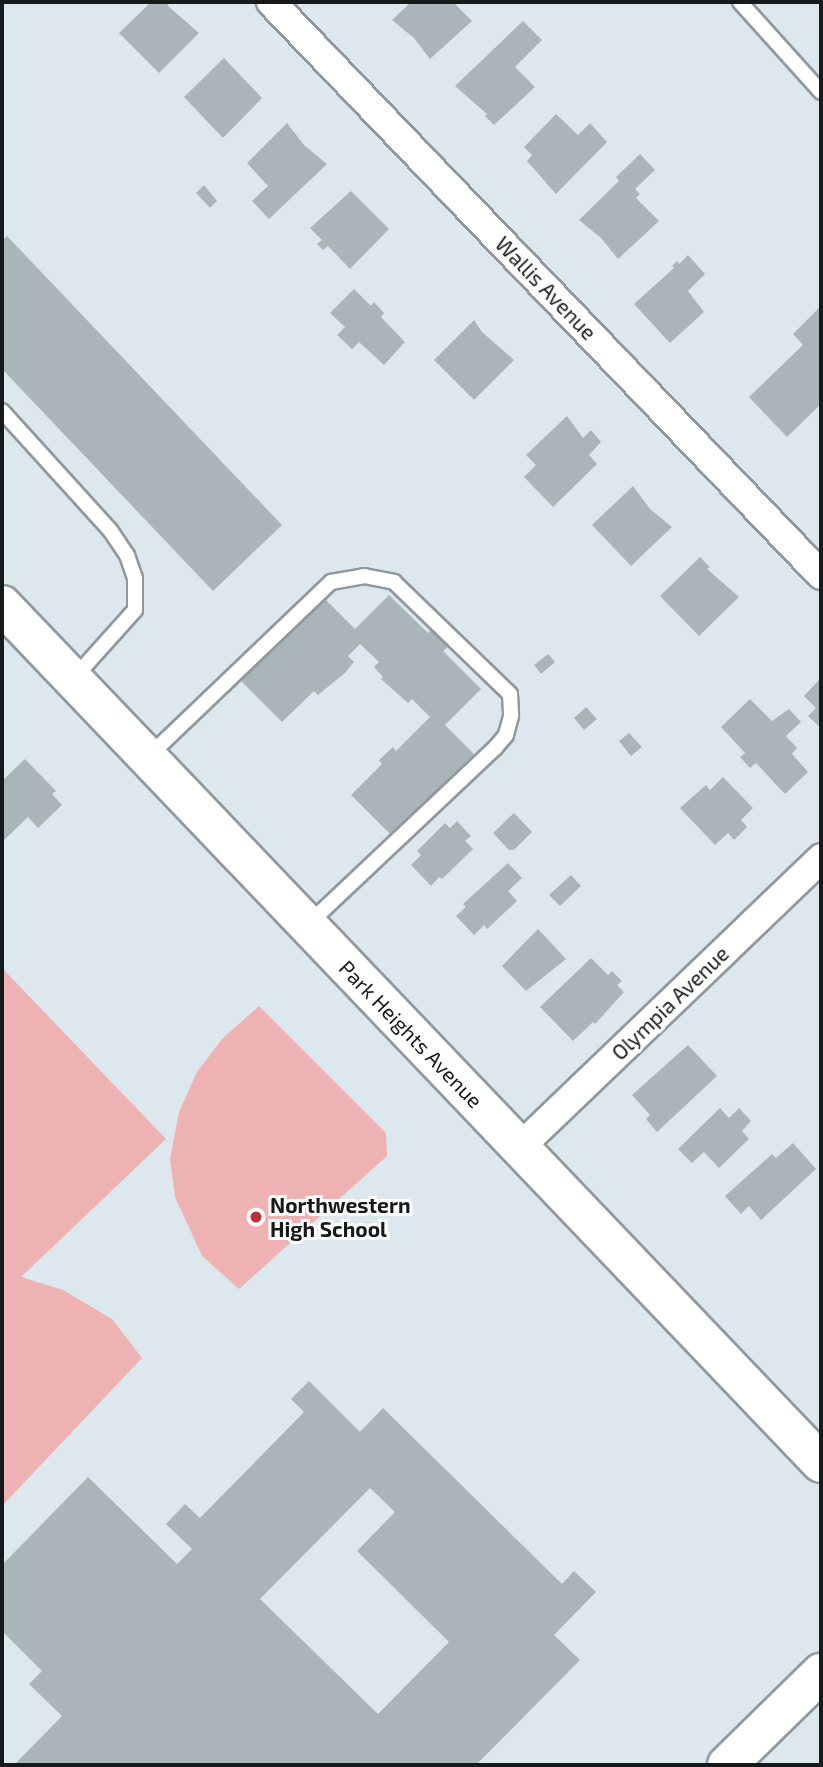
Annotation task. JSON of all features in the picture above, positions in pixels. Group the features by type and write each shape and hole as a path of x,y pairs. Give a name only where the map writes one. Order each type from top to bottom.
{"main road":[{"name":"Park Heights Avenue","path":"2,605 821,1463"},
{"path":"727,1765 821,1673"}],"street":[{"name":"Wallis Avenue","path":"271,2 821,575"},
{"name":"Olympia Avenue","path":"519,1148 821,858"}],"lane":[{"path":"740,2 821,92"},
{"path":"2,411 110,530 127,555 135,578 135,610 73,679"},
{"path":"147,758 331,582 363,576 394,582 510,694 511,716 506,735 495,748 307,925"}],"shaded area":[{"path":"2,968 166,1139 21,1277 63,1290 112,1319 142,1358 2,1506"},
{"path":"259,1006 386,1133 387,1156 239,1289 202,1256 175,1197 170,1159 179,1112 197,1072 222,1039"}],"building":[{"path":"151,2 168,2 168,6 199,33 159,73 119,33"},
{"path":"411,2 453,2 472,21 430,59 414,38 392,20"},
{"path":"523,21 542,40 515,67 535,87 494,125 485,116 487,114 455,86"},
{"path":"224,58 262,98 223,138 184,97"},
{"path":"556,114 578,135 590,123 607,142 556,194 527,161 532,155 524,147"},
{"path":"287,123 304,145 327,164 269,219 252,201 268,186 247,163"},
{"path":"640,154 655,170 635,189 640,194 636,198 659,221 618,259 601,238 579,220 619,181 616,177"},
{"path":"204,185 217,201 210,208 196,193"},
{"path":"351,191 389,229 350,269 328,246 323,250 317,244 322,240 310,228"},
{"path":"7,236 282,525 213,591 2,369 2,241"},
{"path":"688,255 705,274 688,291 704,312 670,343 634,304 674,268 672,266 677,261 679,264"},
{"path":"354,289 371,306 374,302 384,313 381,317 405,342 384,365 359,342 352,349 337,335 345,327 330,313"},
{"path":"821,306 821,404 787,437 749,397 803,345 793,334"},
{"path":"474,320 482,332 514,360 474,400 434,360"},
{"path":"567,416 583,438 591,430 601,442 589,455 597,464 553,507 524,477 536,465 526,455"},
{"path":"633,486 650,509 672,527 631,566 592,525"},
{"path":"700,557 710,567 707,569 739,597 699,636 660,596"},
{"path":"389,595 428,633 431,630 448,647 443,651 481,689 445,725 474,754 392,836 351,795 382,764 379,760 393,747 396,751 430,717 412,699 408,703 381,679 383,677 374,667 379,662 360,644 348,656 354,662 345,673 318,695 314,691 282,722 241,681 324,598 355,629"},
{"path":"548,654 555,662 541,674 534,665"},
{"path":"820,679 821,728 808,716 816,708 804,696"},
{"path":"750,699 772,721 789,709 801,722 786,736 797,748 792,754 808,772 785,794 756,763 750,768 740,757 745,753 721,727"},
{"path":"586,707 597,719 584,730 574,718"},
{"path":"629,733 642,747 631,756 619,741"},
{"path":"25,759 56,791 52,794 62,805 38,828 28,817 2,842 2,781"},
{"path":"723,777 753,808 741,820 747,827 734,840 728,833 715,845 680,808 706,785 710,790"},
{"path":"514,813 532,832 514,850 509,850 493,833"},
{"path":"457,821 471,836 465,841 473,849 431,886 411,865 421,855 417,851 445,823 450,828"},
{"path":"508,863 522,878 508,891 517,901 487,929 484,925 474,935 456,916 466,907 463,904"},
{"path":"571,875 581,886 560,906 549,895"},
{"path":"538,929 566,959 526,991 502,966"},
{"path":"591,958 608,975 612,971 622,981 617,985 624,992 595,1024 593,1022 573,1041 540,1007"},
{"path":"688,1045 717,1076 657,1132 646,1119 650,1115 632,1095"},
{"path":"720,1108 729,1118 739,1108 751,1121 742,1131 749,1139 719,1168 704,1152 692,1163 678,1149"},
{"path":"793,1143 816,1169 761,1220 749,1206 741,1214 725,1196 772,1154 776,1158"},
{"path":"309,1381 360,1432 383,1408 562,1584 574,1571 596,1592 554,1635 580,1660 476,1765 14,1765 62,1716 29,1684 42,1671 2,1631 2,1565 88,1477 177,1564 192,1549 166,1524 185,1504 200,1518 304,1412 291,1399","holes":["370,1488 395,1512 357,1551 449,1642 378,1714 260,1599"]}],"place":[{"name":"Northwestern High School","path":"256,1217"}]}
